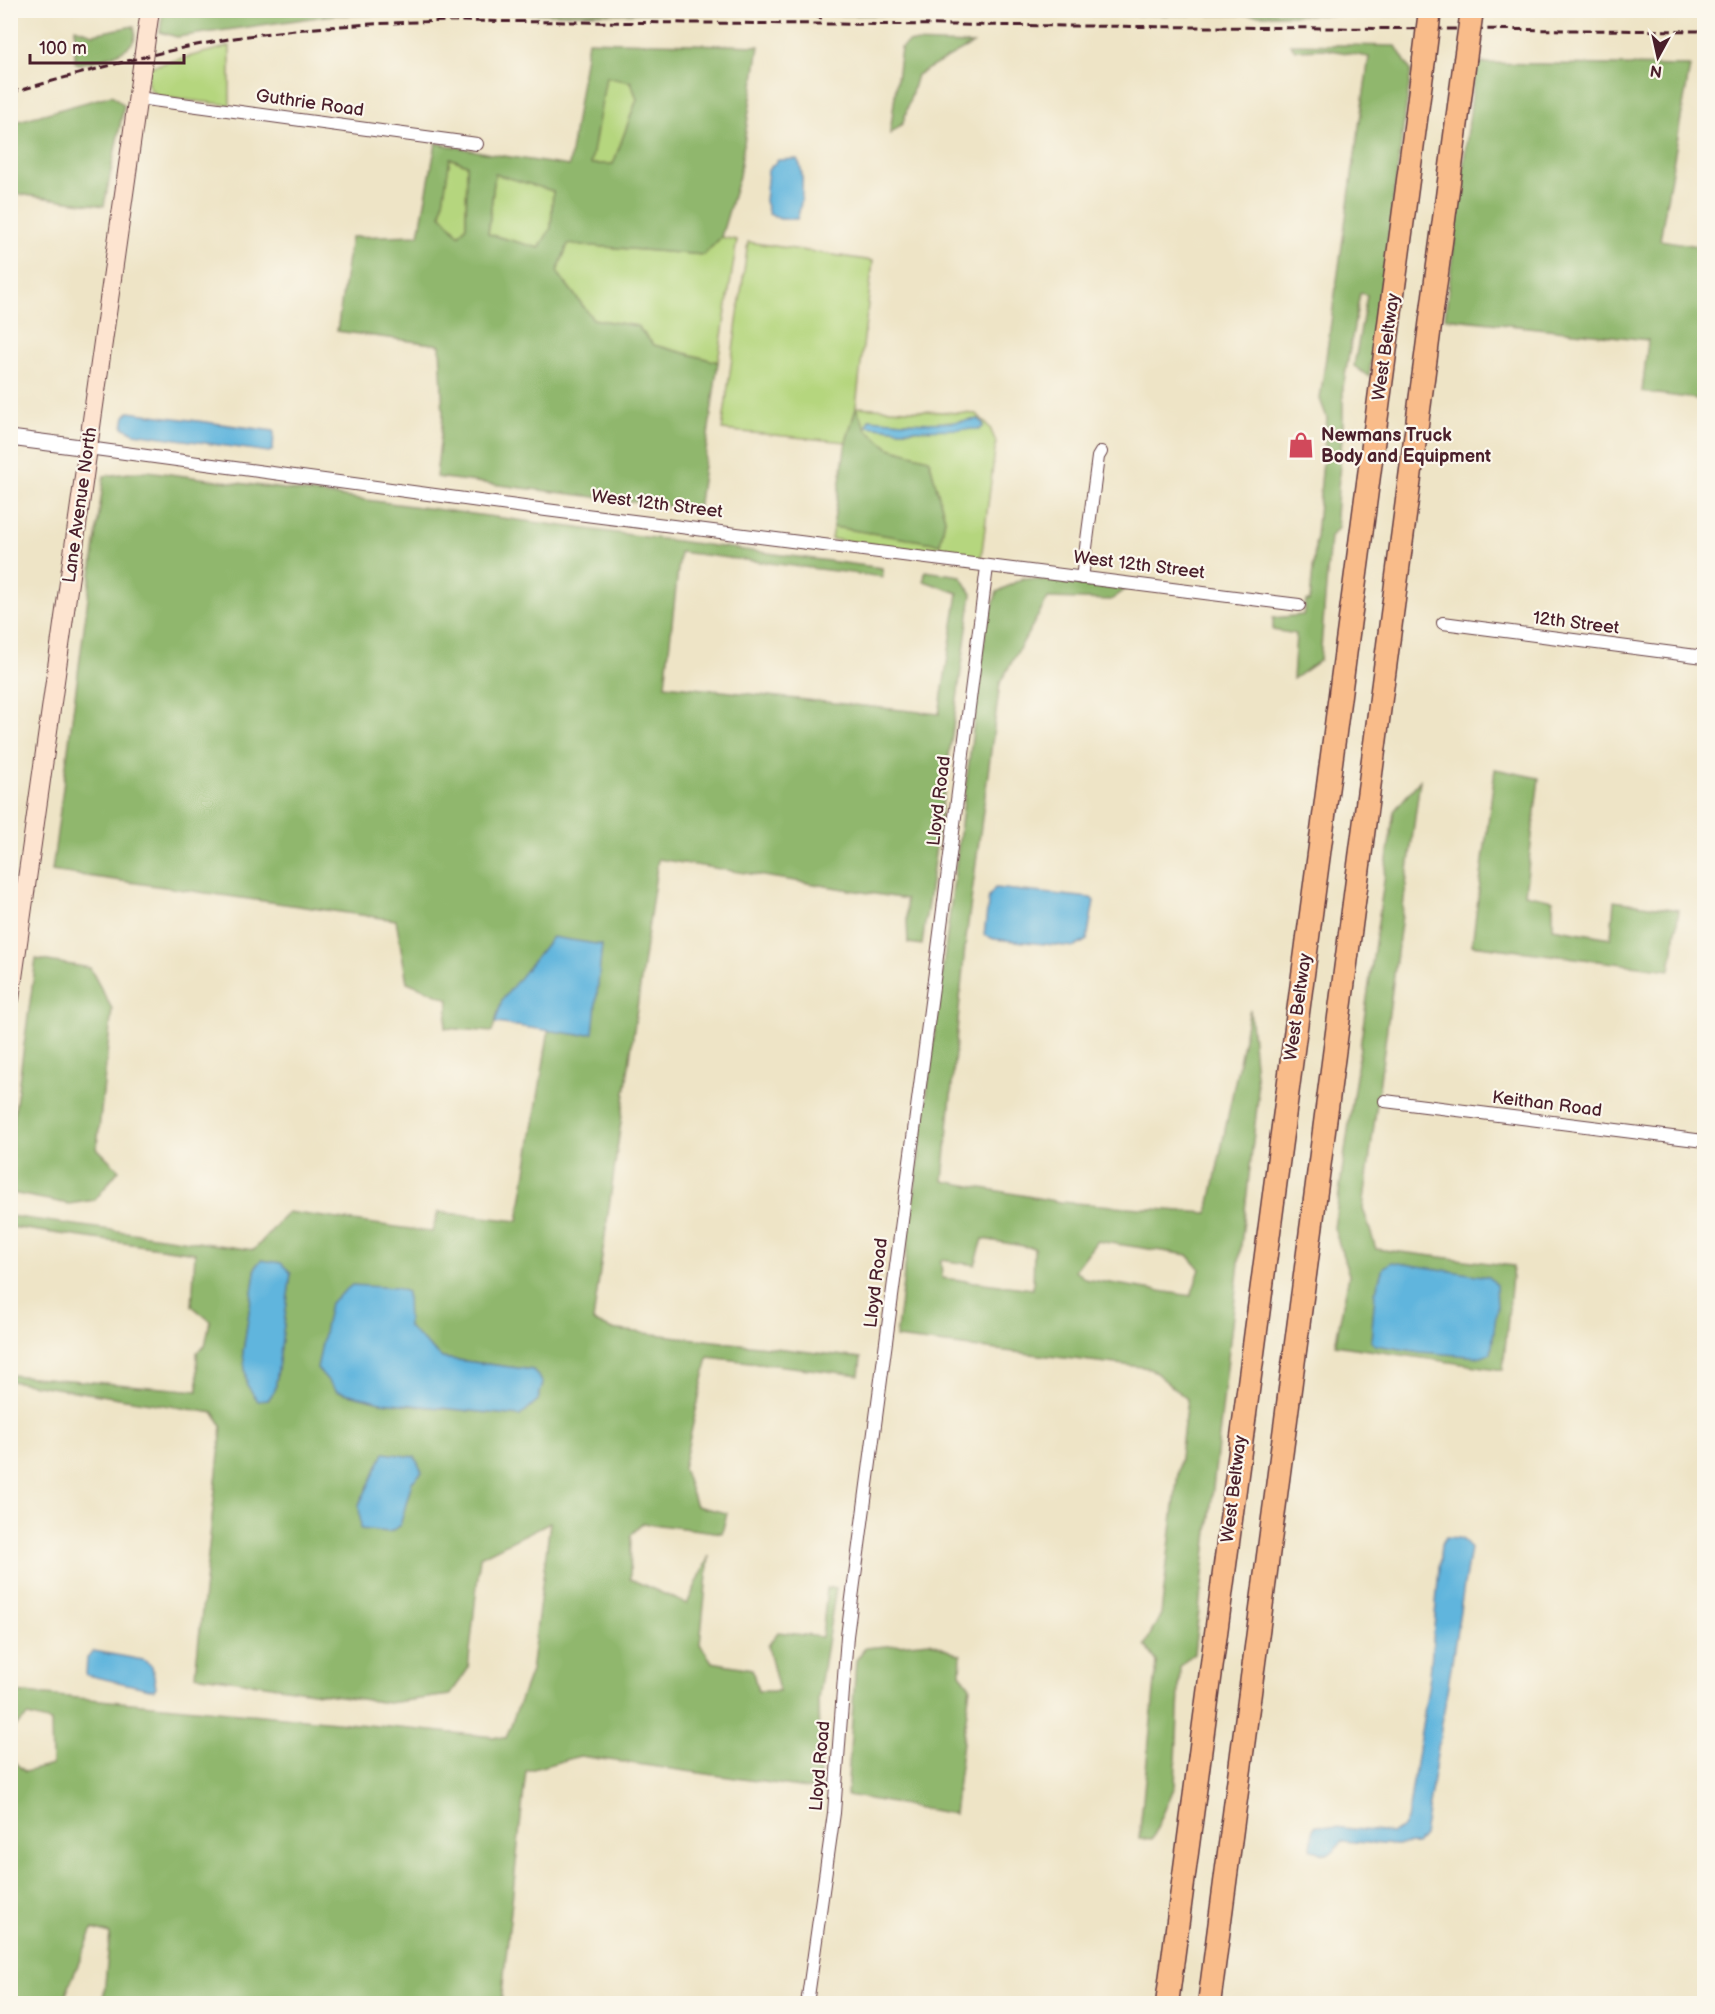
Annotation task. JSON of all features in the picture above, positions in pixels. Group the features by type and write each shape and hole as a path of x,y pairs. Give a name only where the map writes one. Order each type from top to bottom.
{"highway":[{"name":"West Beltway","path":"1167,2004 1430,10"},
{"path":"1209,2004 1472,10"}],"main road":[{"name":"Lane Avenue North","path":"10,999 150,10"}],"street":[{"name":"Guthrie Road","path":"138,98 477,144"},
{"name":"West 12th Street","path":"10,438 464,500 1299,605"},
{"path":"1082,578 1098,457 1101,452"},
{"name":"Lloyd Road","path":"807,2004 834,1813 849,1625 987,567"},
{"name":"12th Street","path":"1443,623 1704,657"},
{"name":"Keithan Road","path":"1385,1101 1704,1142"}],"green space":[{"path":"163,10 744,11 733,13 333,15 177,37 160,32"},
{"path":"817,11 1402,11 1401,15 830,15"},
{"path":"134,26 135,36 127,48 102,59 79,64 75,62 75,28 93,34"},
{"path":"588,41 759,46 739,176 721,237 704,255 568,244 557,272 593,319 637,326 654,345 718,362 698,510 436,477 443,416 440,345 337,331 351,237 419,235 436,143 569,166","holes":["606,77 631,82 637,99 613,164 591,164","450,158 467,165 466,226 459,235 441,215","495,174 553,191 551,228 539,248 488,234"]},
{"path":"908,42 973,44 917,75 903,123 890,134 901,48"},
{"path":"1290,44 1396,46 1411,71 1369,377 1354,366 1367,295 1360,293 1343,387 1343,423 1336,516 1339,527 1330,537 1320,660 1293,679 1296,634 1273,630 1273,618 1303,615 1306,601 1310,601 1327,418 1320,399 1369,57 1325,49 1295,50"},
{"path":"230,46 230,105 160,97 149,88 149,67"},
{"path":"1476,63 1690,66 1660,240 1704,247 1704,400 1642,392 1648,340 1445,318"},
{"path":"605,77 631,82 637,99 613,165 590,164"},
{"path":"112,95 124,105 104,206 11,193 11,123"},
{"path":"449,158 467,165 466,227 459,235 441,215"},
{"path":"495,173 553,191 551,229 539,248 488,234"},
{"path":"721,237 737,240 718,362 653,345 637,326 593,319 557,272 568,244 704,255"},
{"path":"748,242 873,261 856,407 977,414 990,428 996,442 981,559 831,539 833,527 940,544 945,519 929,459 889,448 867,430 856,409 846,442 722,430","holes":["869,419 938,423 979,419 983,427 901,430 868,426"]},
{"path":"856,408 867,430 889,448 929,459 945,519 940,544 833,527 846,442"},
{"path":"147,471 882,568 883,577 680,552 665,685 939,714 958,593 924,581 925,571 961,576 972,594 922,945 908,943 906,899 658,859 593,1321 610,1329 861,1358 859,1375 708,1357 683,1468 696,1506 727,1513 722,1533 643,1523 631,1535 630,1579 687,1604 709,1556 700,1644 712,1662 752,1669 758,1691 779,1691 768,1646 778,1632 822,1637 827,1588 836,1588 818,1699 820,1790 580,1756 526,1771 501,2003 103,2003 110,1934 93,1929 62,2003 11,2004 10,1758 25,1772 52,1765 51,1722 28,1716 11,1730 11,1701 14,1692 506,1738 531,1671 550,1522 480,1557 468,1669 450,1695 388,1703 195,1675 222,1426 214,1413 10,1381 11,1375 198,1391 197,1352 205,1346 210,1321 192,1306 195,1253 11,1227 11,1216 254,1250 288,1212 432,1232 438,1212 518,1221 549,1029 579,1035 502,1000 492,1032 445,1028 449,999 407,982 396,920 52,871 104,476","holes":["262,1260 291,1273 275,1390 268,1400 243,1352 256,1266","408,1327 442,1358 533,1370 520,1416 381,1402 337,1391"]},
{"path":"1023,578 1126,589 1111,600 1048,598 1000,683 965,946 943,1181 1060,1202 1208,1213 1250,1009 1258,1098 1194,1653 1180,1666 1175,1786 1152,1840 1139,1839 1157,1662 1145,1645 1161,1614 1187,1399 1150,1368 896,1338 986,627 997,592","holes":["983,1239 1034,1248 1033,1289 942,1278 941,1260 975,1265","1097,1241 1188,1255 1200,1269 1191,1296 1085,1279 1075,1270"]},
{"path":"1495,769 1539,778 1525,894 1553,900 1553,928 1611,938 1614,901 1679,910 1670,970 1472,945"},
{"path":"1420,780 1363,1208 1376,1249 1513,1266 1503,1370 1335,1345 1349,1275 1334,1228 1394,811"},
{"path":"36,959 90,968 112,1009 97,1148 119,1170 95,1200 69,1204 12,1193 11,1190 11,1139"},
{"path":"930,1642 961,1655 960,1673 970,1686 954,1814 847,1795 856,1660 865,1648"}],"water":[{"path":"797,159 802,172 802,197 799,213 797,219 780,219 769,214 765,201 768,170 778,160"},
{"path":"129,412 274,431 273,450 269,452 134,433 123,427 125,416"},
{"path":"869,419 924,423 979,419 983,427 980,429 901,430 867,426"},
{"path":"995,888 1091,898 1094,901 1087,940 1075,947 994,939 984,935 989,896"},
{"path":"552,937 602,945 593,1033 580,1035 495,1023 502,1000"},
{"path":"261,1260 281,1263 291,1273 275,1390 268,1400 258,1401 247,1385 243,1352 256,1266"},
{"path":"1392,1262 1489,1277 1496,1284 1497,1308 1491,1353 1482,1357 1420,1352 1375,1345 1371,1341 1375,1293 1383,1268"},
{"path":"352,1285 396,1288 407,1292 408,1327 442,1358 533,1370 543,1383 538,1400 520,1416 381,1402 337,1391 317,1368 330,1303"},
{"path":"384,1453 415,1457 422,1472 412,1482 400,1526 389,1532 361,1529 359,1505"},
{"path":"1446,1537 1463,1540 1470,1548 1424,1836 1417,1844 1395,1845 1342,1841 1332,1853 1321,1853 1311,1848 1313,1829 1316,1825 1392,1833 1402,1828 1407,1820 1430,1675 1441,1545"},
{"path":"94,1651 143,1660 152,1666 156,1687 154,1690 86,1675 87,1657"}],"railway":[{"path":"789,10 822,18"},
{"path":"10,93 196,45 251,36 364,24 450,21 1704,31"}],"place":[{"name":"Newmans Truck Body and Equipment","path":"1301,445"}]}
